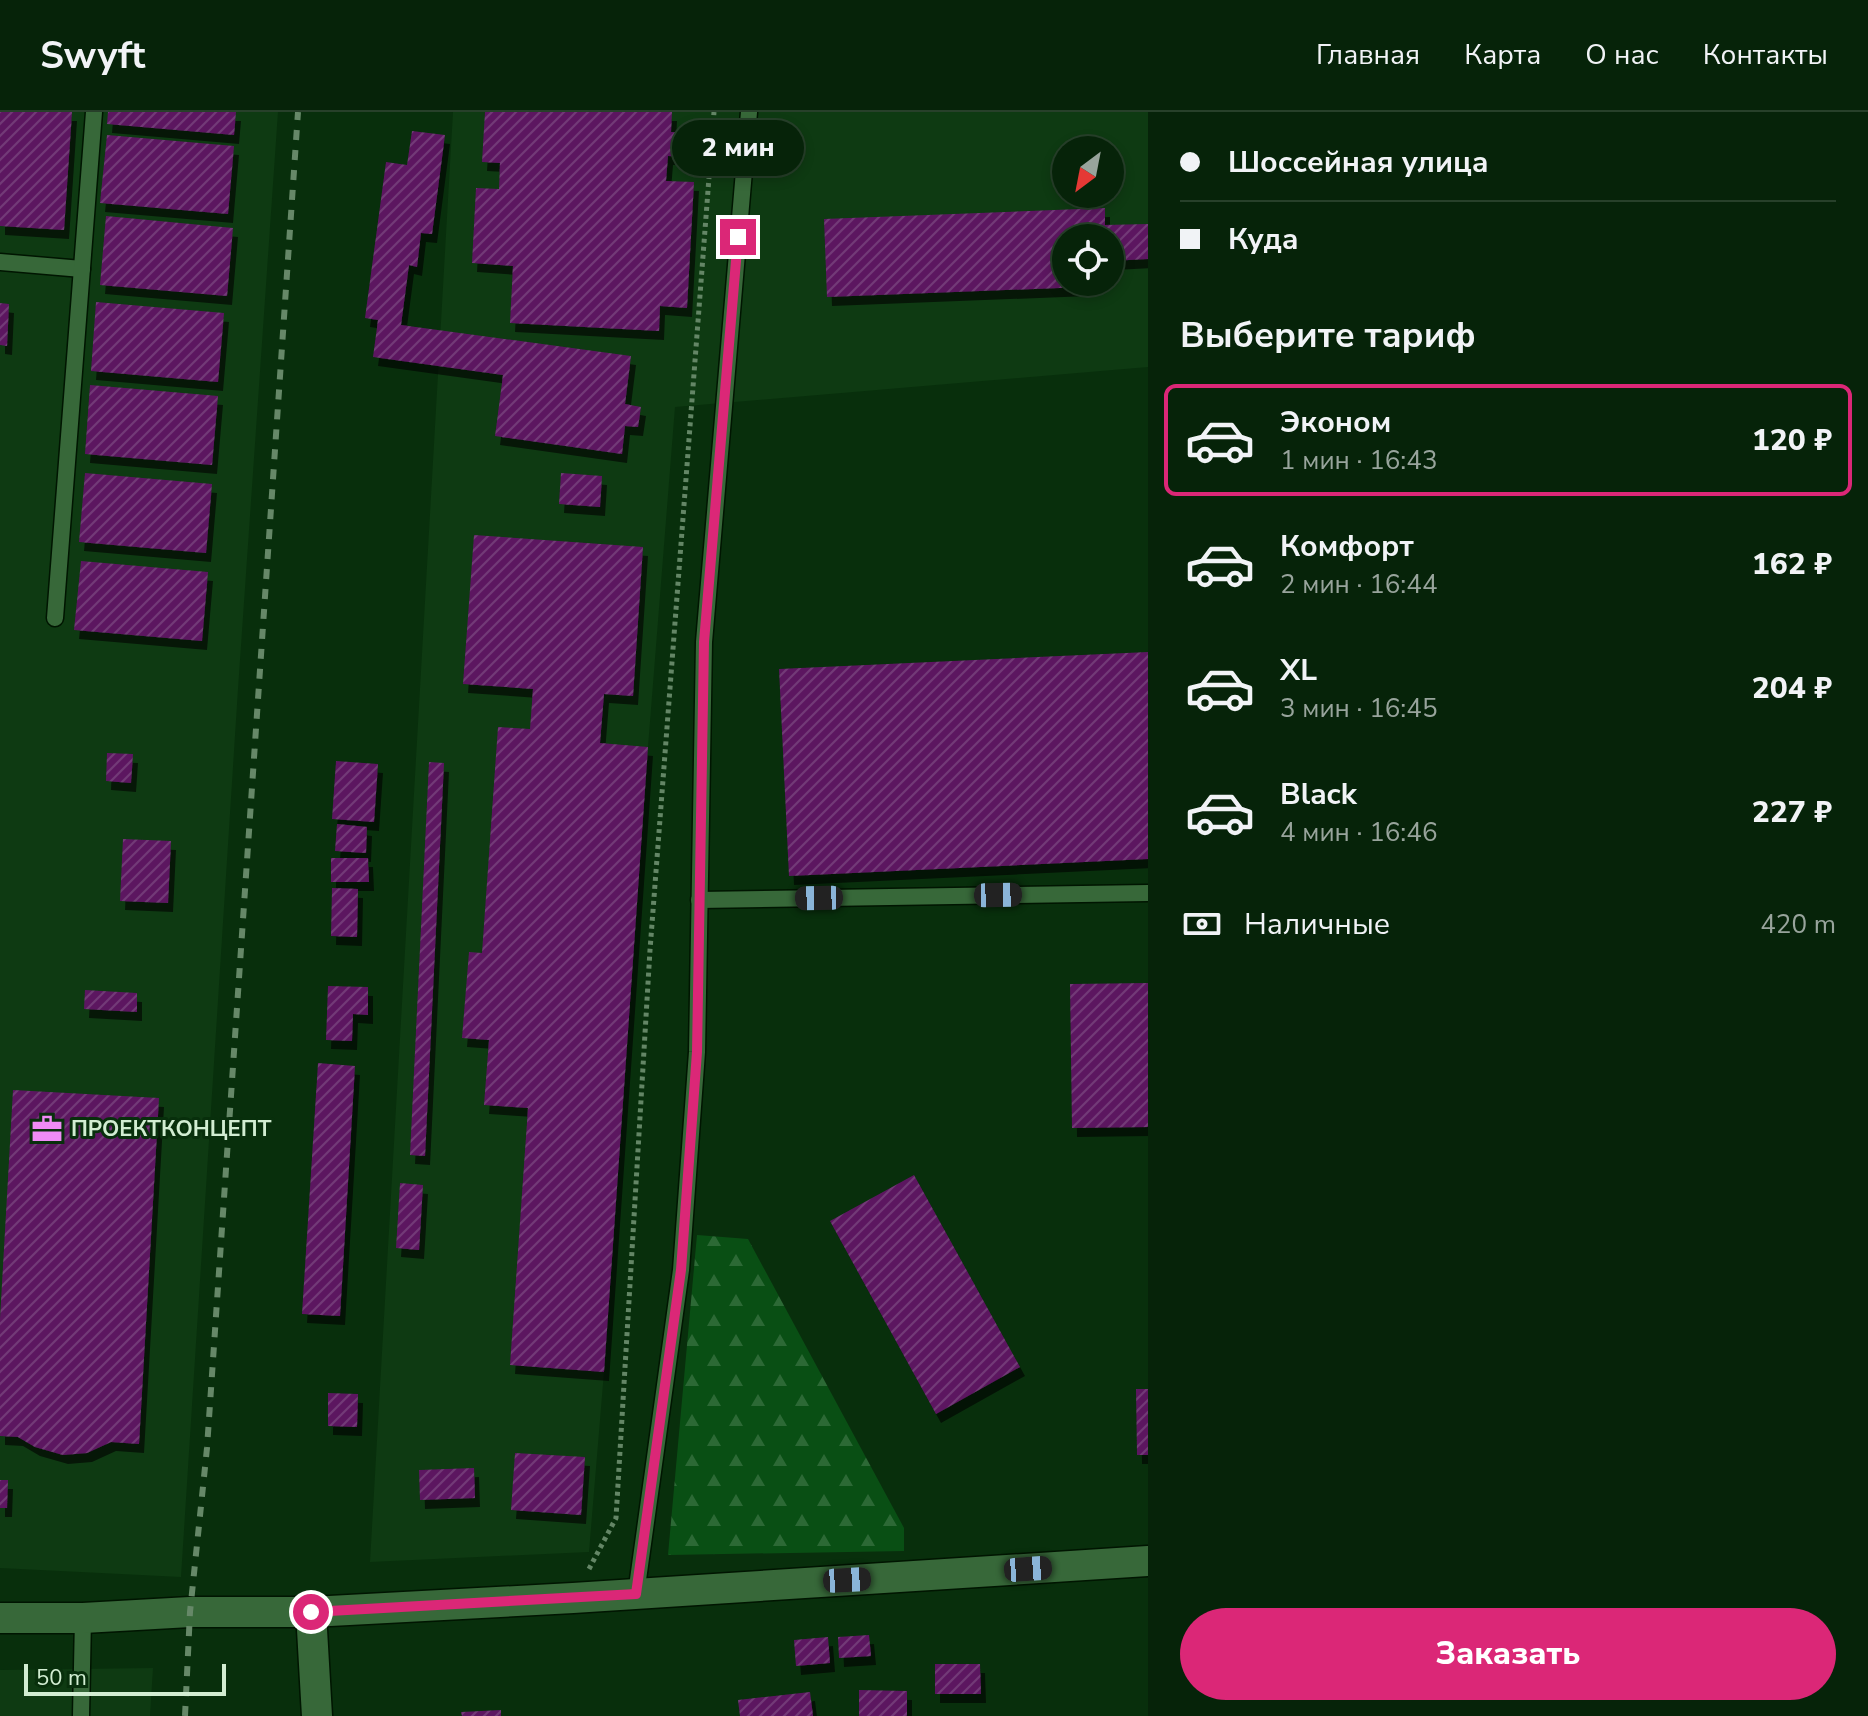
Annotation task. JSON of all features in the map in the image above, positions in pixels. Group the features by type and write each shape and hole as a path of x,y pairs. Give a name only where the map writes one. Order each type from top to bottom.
{"street":[{"path":"0,1618 311,1612 1148,1561"},
{"path":"311,1612 317,1716"}],"lane":[{"path":"55,618 94,112"},
{"path":"636,1594 681,1270 697,1052 704,642 749,112"},
{"path":"0,262 82,269"},
{"path":"699,900 1148,893"},
{"path":"81,1716 83,1618"}],"path":[{"path":"573,1598 616,1518 650,950 714,112"}],"shaded area":[{"path":"0,112 278,112 181,1577 0,1568"},
{"path":"453,112 1148,112 1148,367 675,407 589,1552 370,1562"},
{"path":"153,1668 150,1716 0,1716 0,1670"}],"green space":[{"path":"697,1235 748,1239 904,1528 904,1551 668,1555"}],"building":[{"path":"0,112 72,112 64,230 0,226"},
{"path":"108,112 236,112 234,135 107,124"},
{"path":"485,112 672,112 671,132 694,133 693,157 668,156 666,181 694,182 687,308 660,306 659,331 510,323 513,266 472,263 476,188 499,189 500,163 482,162"},
{"path":"412,131 445,135 432,234 421,233 417,267 409,265 401,325 631,356 625,404 641,407 638,427 625,426 622,454 495,436 503,375 373,357 378,320 365,318 386,162 407,165"},
{"path":"107,135 234,146 228,214 100,203"},
{"path":"1105,208 1105,224 1052,224 1052,288 827,297 824,219"},
{"path":"106,216 233,228 227,296 100,285"},
{"path":"1148,224 1148,259 1124,260 1124,225"},
{"path":"96,302 224,313 218,382 91,371"},
{"path":"0,303 9,304 7,346 0,345"},
{"path":"90,385 218,396 212,465 85,454"},
{"path":"85,473 212,484 206,553 79,542"},
{"path":"561,473 602,476 600,507 559,504"},
{"path":"474,535 643,547 633,696 604,694 600,743 648,747 604,1372 510,1365 528,1108 484,1105 489,1040 462,1038 469,952 482,953 498,727 530,729 533,689 463,684"},
{"path":"81,561 208,572 202,641 74,630"},
{"path":"1148,652 1148,859 789,876 779,669"},
{"path":"107,753 133,754 131,783 106,781"},
{"path":"336,761 378,764 374,822 332,819"},
{"path":"429,762 444,763 425,1156 410,1155"},
{"path":"337,824 367,827 366,853 335,851"},
{"path":"123,839 171,841 168,903 120,901"},
{"path":"331,858 368,858 369,882 331,882"},
{"path":"332,888 358,889 357,937 331,936"},
{"path":"1148,983 1148,1127 1072,1128 1070,984"},
{"path":"328,986 368,987 368,1015 353,1014 352,1041 326,1040"},
{"path":"85,990 137,993 137,1012 84,1009"},
{"path":"318,1063 355,1066 340,1316 302,1314"},
{"path":"13,1090 159,1098 139,1444 111,1442 87,1453 63,1455 35,1447 18,1437 0,1436 0,1319"},
{"path":"914,1175 1020,1367 936,1414 830,1221"},
{"path":"400,1183 423,1185 419,1250 396,1248"},
{"path":"1136,1389 1148,1389 1148,1455 1137,1455"},
{"path":"328,1393 358,1394 357,1427 328,1426"},
{"path":"515,1453 585,1457 581,1515 511,1510"},
{"path":"474,1468 475,1498 420,1500 419,1470"},
{"path":"0,1480 8,1480 7,1508 0,1508"},
{"path":"869,1635 871,1656 839,1658 838,1637"},
{"path":"828,1637 830,1663 796,1666 794,1640"},
{"path":"935,1664 980,1664 981,1694 935,1694"},
{"path":"859,1690 907,1691 907,1716 859,1716"},
{"path":"810,1692 813,1716 740,1716 738,1700"},
{"path":"501,1710 501,1716 462,1716 461,1712"}],"railway":[{"path":"185,1716 190,1612 207,1448 298,112"}],"place":[{"name":"ПРОЕКТКОНЦЕПТ","path":"47,1129"}],"route":[{"path":"311,1612 636,1594 681,1270 697,1052 704,642 738,237"}]}
